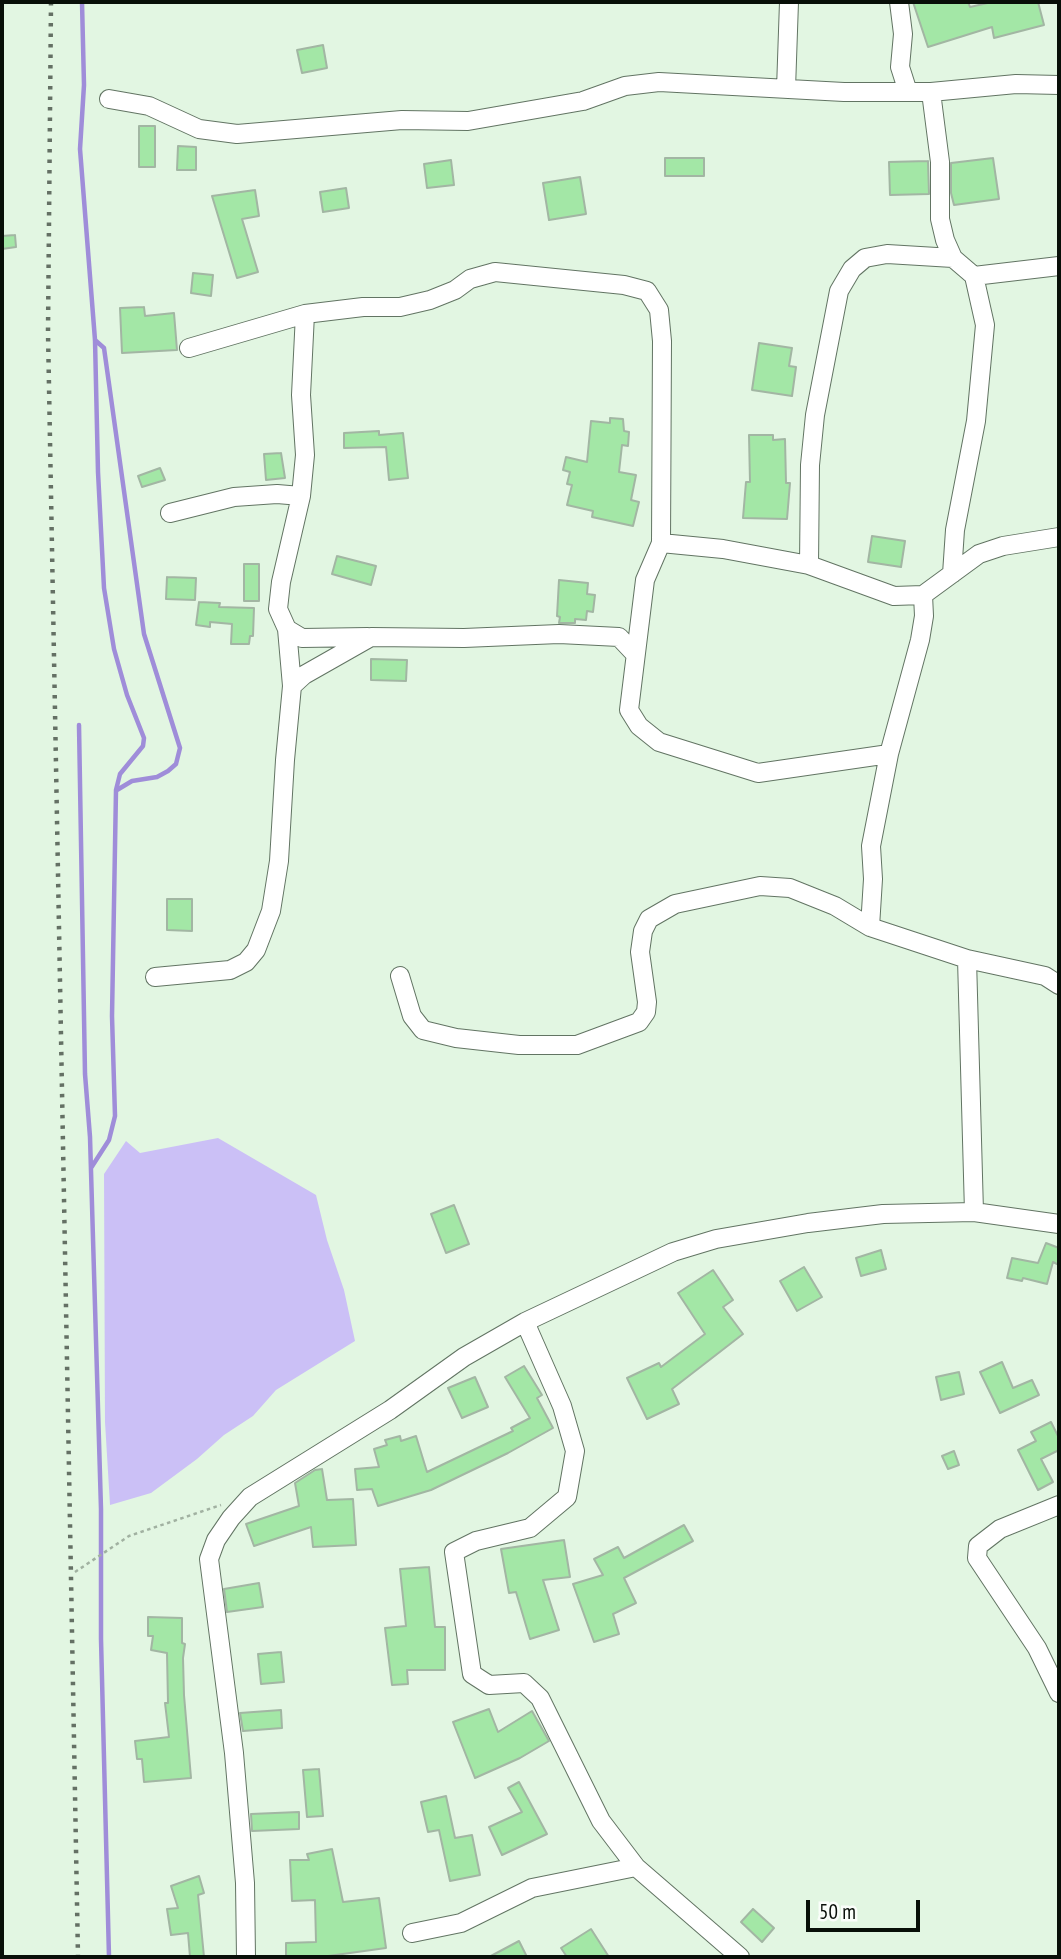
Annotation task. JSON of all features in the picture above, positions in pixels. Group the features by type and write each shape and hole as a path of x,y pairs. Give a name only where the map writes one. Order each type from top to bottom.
{"street":[{"path":"786,89 789,2"},
{"path":"899,2 903,34 900,67 908,92"},
{"path":"109,99 149,106 199,129 237,134 402,120 468,121 583,101 625,86 659,82 908,92 1016,84 1059,85"},
{"path":"932,92 940,162 940,219 953,258 974,276 985,325 976,421 955,530 951,574"},
{"path":"809,565 810,465 815,415 839,291 852,269 865,258 887,254 953,258"},
{"path":"974,276 1059,266"},
{"path":"189,348 305,314 363,307 400,307 430,300 455,290 470,279 495,272 624,285 647,291 659,310 662,341 661,543 645,580 629,710 639,726 659,743 758,773 889,754"},
{"path":"155,977 230,970 246,962 256,950 271,911 279,861 292,686 287,629 278,609 281,582 301,496 305,455 301,396 305,314"},
{"path":"170,513 234,497 277,494 301,496"},
{"path":"661,543 723,549 809,565 894,596 923,595 979,554 1003,545 1059,537"},
{"path":"870,927 873,879 871,846 889,754 920,640 924,616 923,595"},
{"path":"287,629 302,638 464,638 559,634 619,637 635,654"},
{"path":"292,686 304,675 371,637"},
{"path":"400,976 412,1016 423,1030 456,1038 519,1045 577,1045 639,1022 646,1012 640,952 643,931 649,919 675,904 760,886 790,888 835,906 870,927 967,959 1045,976 1059,985"},
{"path":"967,959 974,1212"},
{"path":"246,1957 245,1883 234,1753 209,1559 216,1540 250,1497 390,1410 464,1357 525,1322 673,1252 716,1239 808,1223 883,1214 974,1212 1059,1224"},
{"path":"525,1322 562,1406 575,1451 567,1497 558,1505 530,1528 476,1541 454,1552 472,1674 489,1685 524,1683 540,1698 601,1821 636,1867 740,1957"},
{"path":"1059,1505 1000,1529 978,1546 976,1558 1037,1648 1059,1693"},
{"path":"412,1933 461,1923 532,1888 636,1867"}],"path":[{"path":"75,1572 129,1535 250,1497"}],"shaded area":[{"path":"218,1138 316,1195 327,1240 344,1290 355,1341 276,1390 253,1416 224,1435 151,1493 110,1505 105,1422 104,1174 126,1141 140,1153"}],"building":[{"path":"913,2 968,2 970,7 992,2 1038,2 1044,25 994,38 992,27 928,47"},
{"path":"323,45 327,68 302,73 297,50"},
{"path":"139,126 155,126 155,167 139,167"},
{"path":"178,146 196,147 196,170 177,170"},
{"path":"665,158 704,158 704,176 665,176"},
{"path":"993,158 999,199 954,205 951,193 951,163"},
{"path":"451,160 454,185 427,188 424,164"},
{"path":"928,161 929,194 890,195 889,162"},
{"path":"580,177 586,214 549,220 543,183"},
{"path":"346,188 349,208 323,212 320,192"},
{"path":"255,190 259,216 242,219 258,272 237,278 212,196"},
{"path":"15,235 16,247 2,249 2,236"},
{"path":"193,273 213,275 211,296 191,293"},
{"path":"144,307 145,316 174,313 177,350 122,353 120,308"},
{"path":"759,343 792,348 789,366 796,367 792,396 752,390"},
{"path":"610,418 623,419 624,431 629,432 628,446 622,445 619,472 636,475 631,500 639,502 633,526 592,517 593,511 567,505 572,485 567,484 570,472 563,470 566,457 587,462 591,421 610,423"},
{"path":"379,431 379,435 403,433 408,478 389,480 386,447 344,448 344,433"},
{"path":"749,435 773,435 773,440 785,439 786,483 790,483 787,519 743,518 746,482 750,482"},
{"path":"281,453 285,478 266,480 264,454"},
{"path":"160,468 165,480 142,487 138,476"},
{"path":"872,536 905,541 901,567 868,562"},
{"path":"337,556 376,566 371,585 332,574"},
{"path":"244,564 259,564 259,601 244,601"},
{"path":"167,577 196,578 195,600 166,599"},
{"path":"559,580 588,583 587,594 595,595 593,612 587,611 586,620 575,619 575,623 559,623"},
{"path":"199,602 220,603 219,607 254,608 253,636 250,636 249,644 231,644 232,624 210,622 210,627 196,625"},
{"path":"371,659 407,660 406,681 371,680"},
{"path":"167,899 192,899 192,931 167,930"},
{"path":"454,1205 469,1244 446,1253 431,1214"},
{"path":"1046,1243 1059,1248 1059,1265 1053,1262 1047,1284 1023,1278 1022,1281 1007,1278 1012,1258 1038,1263"},
{"path":"881,1250 886,1269 861,1276 856,1258"},
{"path":"804,1267 822,1297 797,1311 780,1281"},
{"path":"713,1270 733,1300 723,1307 743,1334 672,1389 679,1404 647,1419 627,1378 659,1363 661,1367 705,1334 678,1293"},
{"path":"1002,1362 1013,1388 1032,1380 1039,1395 1000,1413 980,1372"},
{"path":"524,1366 542,1395 537,1398 553,1428 431,1490 378,1506 372,1489 357,1490 355,1469 379,1467 374,1449 387,1445 385,1440 400,1436 401,1441 416,1436 427,1472 513,1431 511,1428 530,1418 505,1377"},
{"path":"959,1372 964,1394 941,1400 936,1377"},
{"path":"475,1377 488,1407 462,1418 448,1388"},
{"path":"1051,1422 1059,1438 1059,1450 1041,1459 1053,1482 1038,1490 1018,1450 1036,1441 1031,1432"},
{"path":"954,1451 959,1465 948,1469 942,1456"},
{"path":"322,1469 327,1500 353,1499 356,1545 313,1547 311,1527 254,1546 246,1524 299,1506 295,1483 315,1470"},
{"path":"684,1525 693,1541 624,1578 636,1603 613,1614 619,1634 594,1642 573,1584 603,1575 594,1559 618,1547 624,1558"},
{"path":"564,1540 570,1577 543,1580 559,1630 530,1639 516,1592 509,1593 501,1549"},
{"path":"429,1567 435,1627 445,1627 445,1670 407,1670 408,1684 392,1685 385,1628 406,1626 400,1569"},
{"path":"259,1583 263,1607 227,1612 224,1589"},
{"path":"148,1617 182,1618 182,1643 185,1644 184,1695 191,1778 144,1782 142,1759 137,1759 135,1741 169,1737 165,1703 168,1703 167,1653 151,1650 153,1636 148,1636"},
{"path":"281,1652 284,1682 261,1684 258,1654"},
{"path":"489,1709 498,1732 532,1711 549,1741 520,1758 475,1778 453,1722"},
{"path":"281,1710 282,1728 243,1731 240,1713"},
{"path":"319,1769 323,1816 307,1817 303,1770"},
{"path":"519,1782 547,1834 502,1855 489,1827 522,1812 508,1788"},
{"path":"446,1796 455,1838 472,1835 480,1875 450,1881 439,1830 428,1832 421,1802"},
{"path":"299,1812 299,1829 252,1831 251,1814"},
{"path":"332,1849 343,1902 379,1898 386,1948 321,1957 286,1957 286,1943 316,1942 315,1900 292,1901 290,1860 309,1860 307,1854"},
{"path":"199,1876 204,1893 198,1895 204,1957 190,1957 188,1933 171,1935 167,1909 178,1908 171,1886"},
{"path":"753,1909 774,1928 762,1942 741,1922"},
{"path":"591,1929 609,1957 567,1957 561,1948"},
{"path":"519,1941 527,1957 489,1957"}],"waterway":[{"path":"82,2 84,85 80,149 95,340 104,588 114,649 127,695 144,738 143,746 120,774 116,790 112,1016 115,1116 109,1140 91,1168"},
{"path":"95,340 104,348 144,634 180,748 176,764 168,771 157,777 132,781 117,790"},
{"path":"79,725 85,1074 90,1137 101,1509 101,1639 109,1957"}],"railway":[{"path":"51,2 48,332 78,1957"}]}
